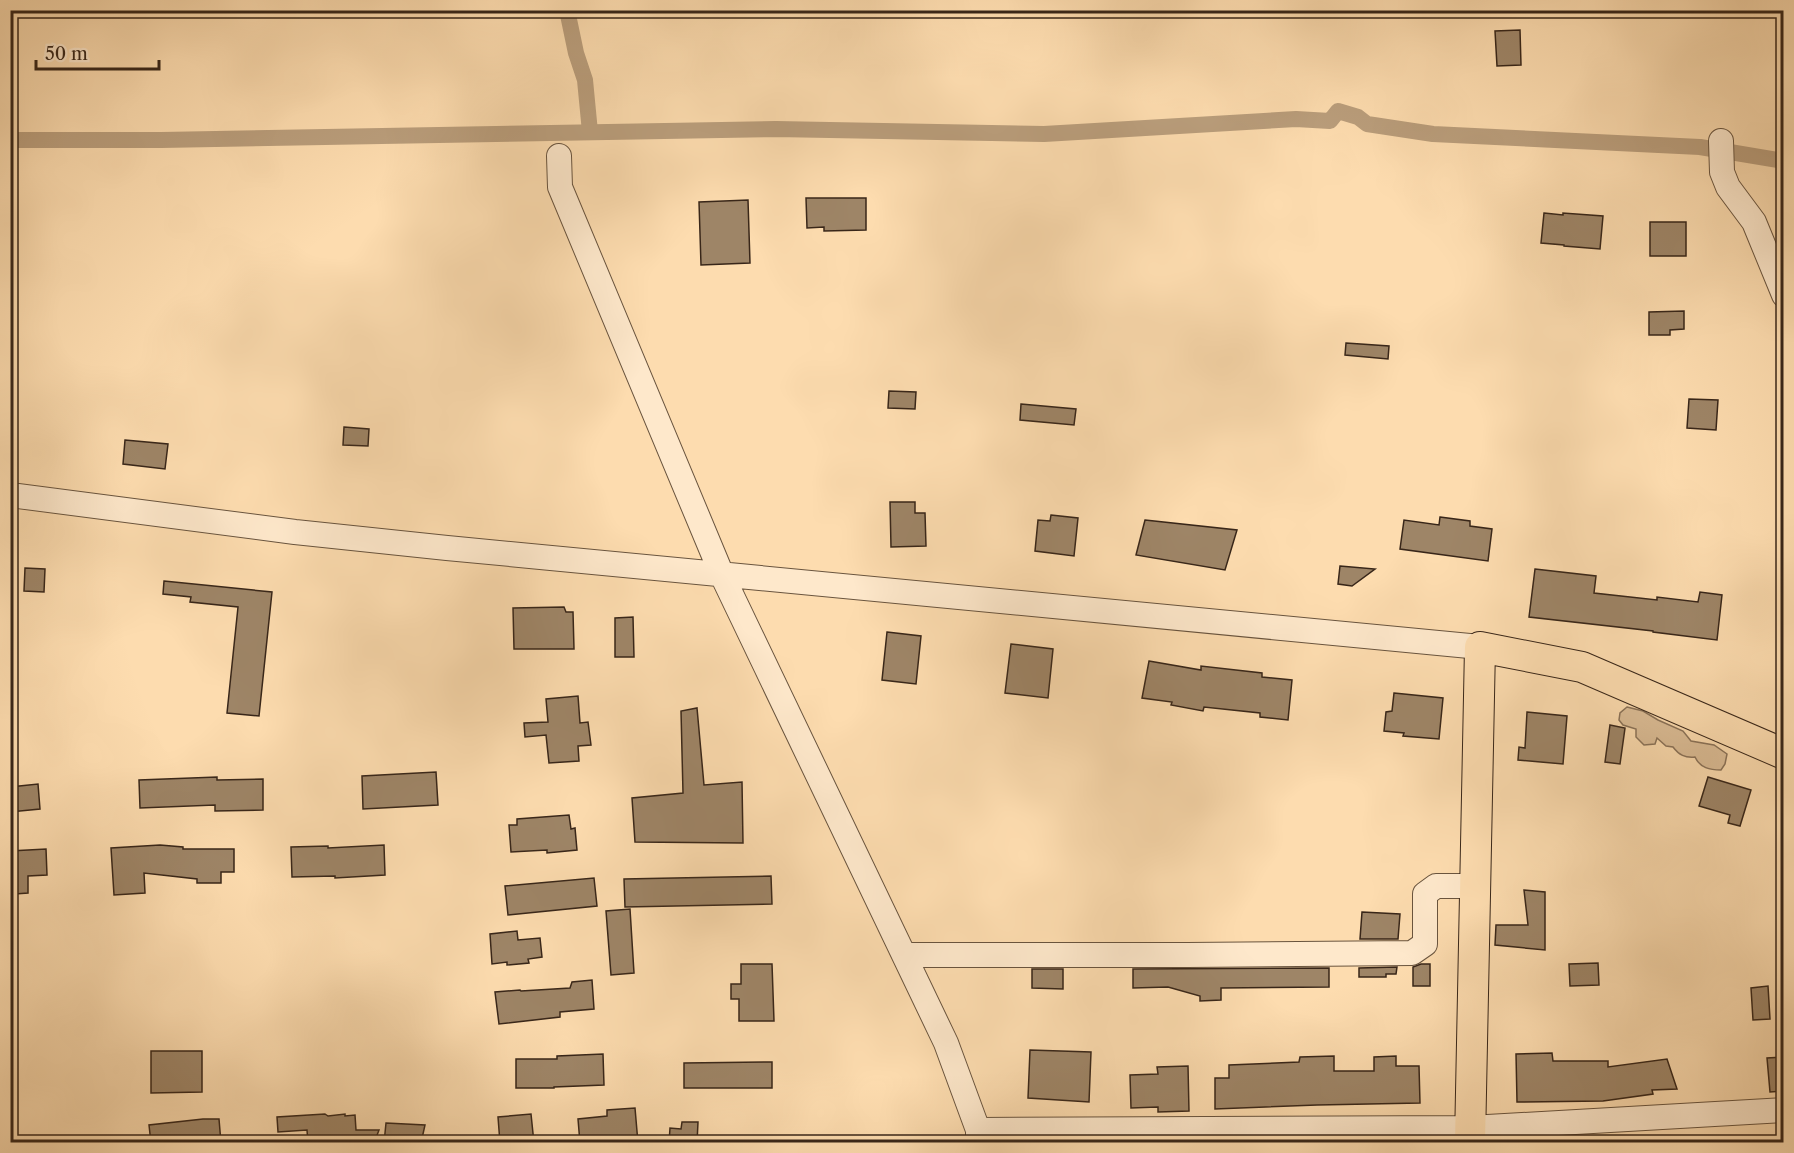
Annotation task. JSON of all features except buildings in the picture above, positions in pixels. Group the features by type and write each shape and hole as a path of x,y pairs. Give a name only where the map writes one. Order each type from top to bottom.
{"main road":[{"path":"1470,1135 1480,647 1582,667 1784,754"}],"street":[{"path":"1721,141 1722,172 1728,187 1754,222 1784,295"},
{"path":"559,156 560,187 723,575 946,1043 978,1136 1470,1135 1784,1110"},
{"path":"10,495 295,532 1480,647"},
{"path":"904,955 1187,956 1412,953 1425,944 1425,894 1436,886 1475,886"}],"shaded area":[{"path":"1627,707 1643,711 1683,731 1691,741 1714,745 1727,754 1725,764 1721,770 1706,768 1695,757 1682,755 1657,738 1655,744 1644,745 1636,737 1636,729 1623,725 1619,720 1620,713"}],"waterway":[{"path":"567,10 576,53 585,80 590,132"},
{"path":"10,140 161,140 776,129 1044,134 1296,119 1330,121 1338,111 1358,117 1367,124 1433,134 1700,147 1784,161"}]}
